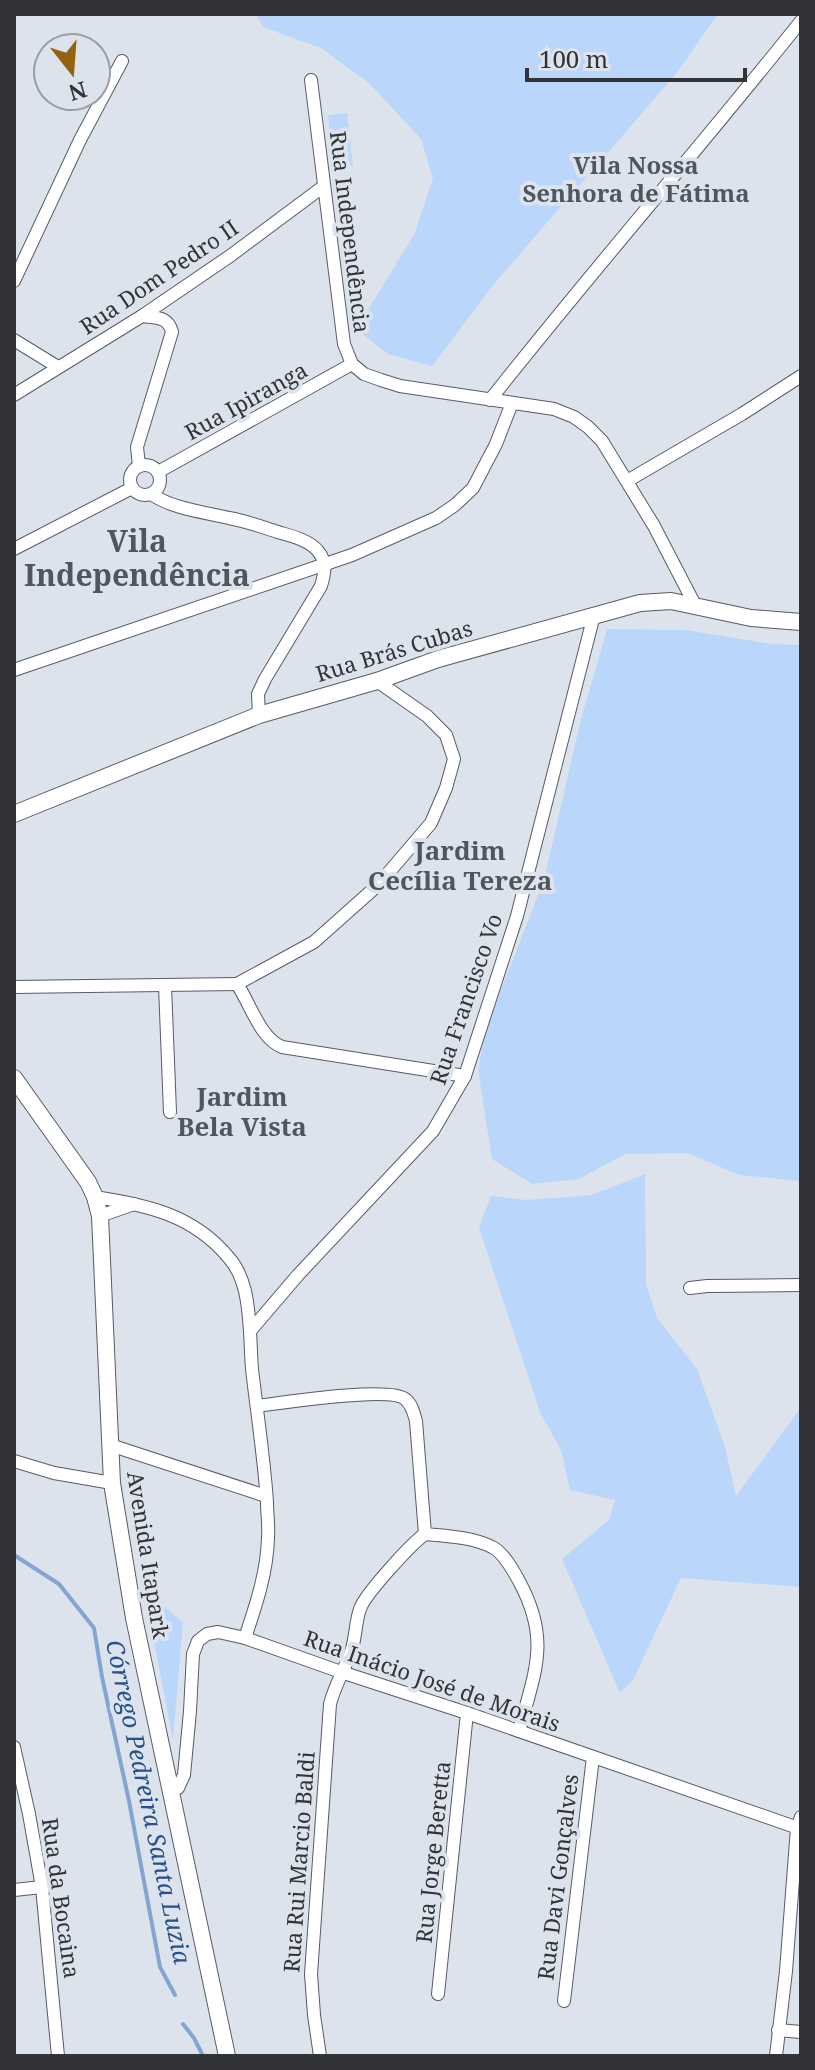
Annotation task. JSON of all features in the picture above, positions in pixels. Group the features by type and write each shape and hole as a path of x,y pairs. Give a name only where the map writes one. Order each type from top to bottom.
{"main road":[{"name":"Rua Brás Cubas","path":"14,814 259,715 377,681 438,659 640,603 657,600 751,618 801,622"},
{"name":"Avenida Itapark","path":"14,1078 80,1170 95,1197 100,1216 112,1483 134,1618 227,2056"}],"street":[{"path":"490,400 801,21"},
{"path":"14,281 80,140 122,61"},
{"name":"Rua Independência","path":"311,80 344,344 352,364 364,374 400,386 554,409 581,422 602,441 627,481 695,605"},
{"name":"Rua Dom Pedro II","path":"14,395 142,316 324,186"},
{"path":"139,466 137,447 172,332 163,318 142,316"},
{"path":"14,340 58,367"},
{"name":"Rua Ipiranga","path":"158,472 352,364"},
{"path":"627,481 801,376"},
{"path":"14,670 325,565 436,518 473,488 496,444 512,403"},
{"path":"151,494 160,485 158,472 147,464 139,466 130,477 132,488 140,494 151,494 168,503 292,536 320,553 325,565 321,586 265,679 258,694 259,715"},
{"path":"14,549 132,488"},
{"name":"Rua Francisco Vo","path":"251,1330 298,1275 433,1131 465,1076 517,916 594,615"},
{"path":"14,987 237,984 314,942 378,885 431,823 454,759 446,735 427,716 377,681"},
{"path":"237,984 264,1033 274,1044 465,1076"},
{"path":"165,986 170,1112"},
{"path":"95,1197 137,1203 199,1229 231,1260 239,1274 251,1330 269,1536 265,1571 245,1638"},
{"path":"100,1216 137,1203"},
{"path":"690,1288 801,1285"},
{"path":"257,1406 342,1396 396,1394 406,1400 416,1421 425,1534 459,1537 495,1548 514,1571 526,1594 539,1637 538,1660 519,1731"},
{"path":"110,1445 266,1496"},
{"path":"14,1461 54,1473 112,1483"},
{"name":"Rua Rui Marcio Baldi","path":"320,2056 311,1974 330,1704 350,1654 360,1609 366,1597 412,1543 425,1534"},
{"name":"Rua Inácio José de Morais","path":"172,1791 178,1788 184,1775 193,1654 198,1641 207,1634 218,1632 245,1638 800,1825"},
{"name":"Rua Jorge Beretta","path":"438,1994 467,1713"},
{"name":"Rua da Bocaina","path":"14,1747 42,1887 58,2056"},
{"name":"Rua Davi Gonçalves","path":"564,2001 593,1757"},
{"path":"776,2056 800,1825"},
{"path":"14,1890 42,1887"},
{"path":"778,2030 801,2032"}],"shaded area":[{"path":"256,14 718,14 676,74 493,285 432,366 388,354 356,329 414,235 433,178 421,139 369,83 321,48 263,27"},
{"path":"347,113 353,165 333,167 328,115"},
{"path":"607,629 685,630 771,644 801,645 801,1181 740,1175 687,1153 625,1154 579,1179 532,1184 492,1159 478,1070 487,1026 544,880 580,723"},
{"path":"645,1174 646,1284 657,1318 697,1369 725,1447 736,1496 801,1408 801,1587 681,1578 633,1680 620,1693 562,1559 609,1520 615,1500 570,1490 561,1450 540,1412 479,1227 491,1196 527,1200 592,1195"},
{"path":"144,1590 183,1622 173,1740"}],"waterway":[{"name":"Córrego Pedreira Santa Luzia","path":"14,1555 59,1584 94,1628 160,1967 175,1995"},
{"name":"Córrego Pedreira Santa Luzia","path":"183,2024 203,2056"}],"district":[{"name":"Vila Nossa Senhora de Fátima","path":"636,180"},
{"name":"Vila Independência","path":"137,559"},
{"name":"Jardim Cecília Tereza","path":"460,866"},
{"name":"Jardim Bela Vista","path":"242,1112"}]}
